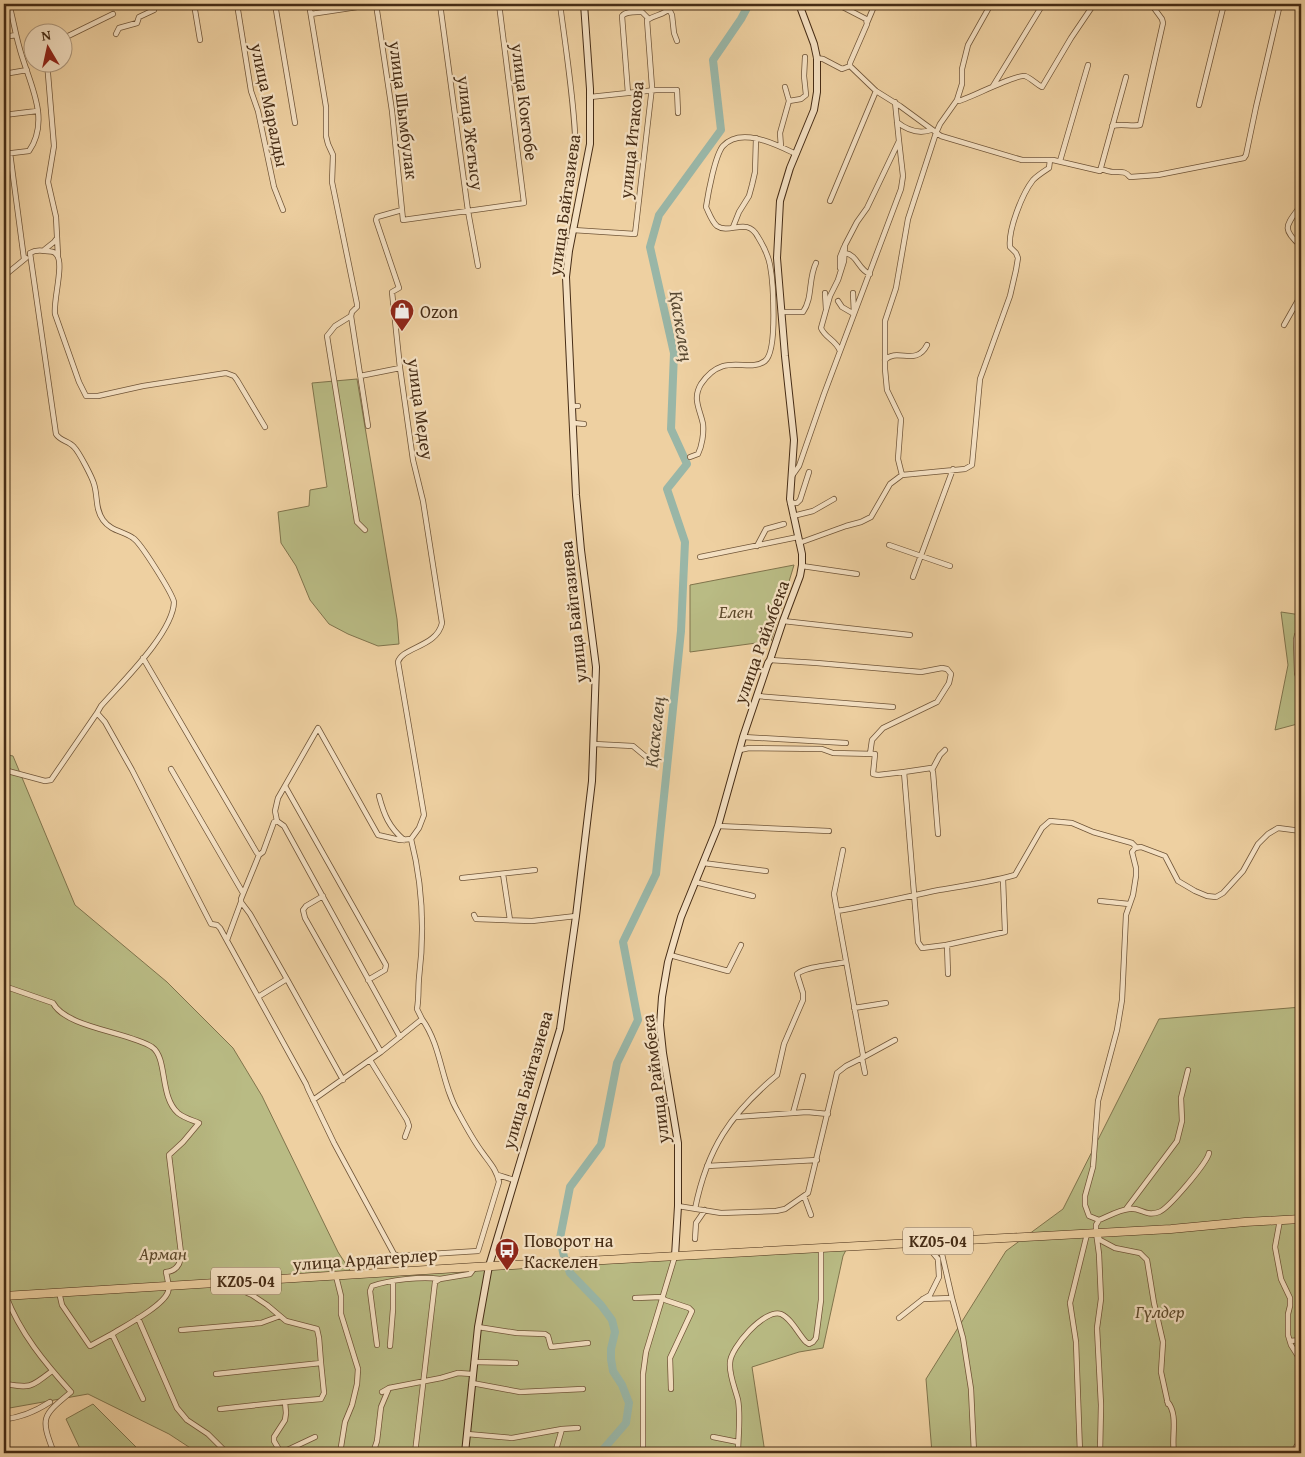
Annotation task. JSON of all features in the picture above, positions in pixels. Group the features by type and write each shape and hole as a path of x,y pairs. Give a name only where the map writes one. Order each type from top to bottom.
{"main road":[{"name":"KZ05-04","path":"488,1266 1087,1232 1171,1229 1301,1219"},
{"name":"улица Ардагерлер","path":"5,1296 488,1266"}],"street":[{"path":"10,4 22,54"},
{"path":"116,34 119,28 137,23 139,17 154,10 153,4"},
{"path":"194,4 200,40"},
{"name":"улица Маралды","path":"237,4 250,91 258,111 274,187 283,210"},
{"path":"275,4 295,123"},
{"path":"309,4 326,107 326,136 333,155 332,182 357,304 351,316 368,426"},
{"path":"311,14 377,4"},
{"name":"улица Шымбулак","path":"377,4 392,111 403,220 468,211"},
{"name":"улица Жетысу","path":"440,4 468,211 478,266"},
{"name":"улица Коктобе","path":"468,211 524,203 499,4"},
{"path":"560,4 576,157 574,175 567,202"},
{"name":"улица Байгазиева","path":"465,1453 472,1374 488,1266 560,1029 592,781 596,667 580,550 576,495 575,406 566,277 569,250 590,144 590,97 584,4"},
{"name":"улица Раймбека","path":"675,1256 678,1206 678,1143 660,1025 662,997 670,955 681,917 718,826 743,737 802,566 802,554 790,504 794,440 777,258 780,201 814,110 817,92 816,58 811,36 799,4"},
{"path":"837,4 849,6 866,20 867,24"},
{"path":"850,66 876,4"},
{"path":"902,475 898,460 901,419 888,390 884,361 885,321 896,288 904,236 934,131 957,100 962,84 962,69 968,45 992,4"},
{"path":"993,87 1043,4"},
{"path":"957,100 968,98 1018,76 1024,76 1042,87 1094,4"},
{"path":"1112,126 1140,125 1163,23 1151,4"},
{"path":"1199,105 1224,4"},
{"path":"850,66 876,91 895,102 941,136 1022,160 1036,162 1060,161 1100,170 1122,171 1130,177 1137,178 1158,175 1242,159 1246,154 1280,4"},
{"path":"628,94 622,16 628,12 642,12 649,18 664,13 669,6"},
{"path":"669,6 677,40"},
{"path":"72,35 113,14"},
{"name":"улица Итакова","path":"573,230 580,232 635,234 652,91 648,48 647,20 649,18"},
{"path":"4,36 16,35"},
{"path":"789,100 801,99 806,95 805,57"},
{"path":"816,58 842,69 850,66"},
{"path":"1060,161 1088,65"},
{"path":"4,74 22,71"},
{"path":"4,154 29,150 39,129 34,89 28,72"},
{"path":"48,72 54,146 48,182 56,217 59,265 54,302 55,314 79,382 86,396 98,396 142,386 226,373 234,376 237,380 265,427"},
{"path":"1100,169 1126,77"},
{"path":"781,147 780,133 789,100 785,87"},
{"path":"590,97 678,90 678,113"},
{"path":"830,201 876,91"},
{"path":"792,476 799,466 901,189 903,176 895,102"},
{"path":"4,115 37,110"},
{"path":"897,122 914,131 934,131"},
{"path":"690,457 698,454 700,450 703,425 696,403 701,384 721,366 732,364 758,365 767,360 772,350 774,336 769,261 755,232 745,226 722,228 716,226 706,207 721,148 724,144 744,138 756,138 796,154"},
{"path":"733,227 739,212 749,196 752,185 755,172 756,138"},
{"path":"840,272 840,257 857,222 867,208 899,141"},
{"path":"10,153 24,259"},
{"path":"700,557 799,540 861,522 871,517 890,484 902,475 965,469 972,465 980,379 1010,296 1016,270 1018,258 1010,247 1012,228 1023,197 1040,173 1049,168 1050,160"},
{"path":"1301,205 1288,226 1290,237 1301,246"},
{"name":"улица Медеу","path":"402,210 377,217 376,220 399,288 392,292 400,368 413,460 424,501 434,580 441,611 441,627 436,634 422,646 405,653 398,659 424,815 419,828 411,839"},
{"path":"44,250 57,238"},
{"path":"840,351 838,345 821,331 830,296 840,272 846,245"},
{"path":"4,276 37,250 54,252 58,256"},
{"path":"845,253 855,258 861,269 870,274"},
{"path":"4,770 45,782 51,780 100,706 143,658 165,627 174,606 173,598 135,540 113,529 105,522 98,510 94,484 79,454 74,446 57,437 30,254"},
{"path":"781,312 803,312 806,308 812,272 816,263"},
{"path":"825,293 826,310"},
{"path":"853,293 854,314"},
{"path":"1284,325 1301,296"},
{"path":"838,301 842,307 854,314"},
{"path":"351,316 335,326 327,336 356,522 365,530"},
{"path":"884,361 892,355 918,355 922,353 927,345"},
{"path":"360,376 400,368"},
{"path":"574,423 584,424"},
{"path":"913,576 953,469"},
{"path":"790,504 797,503 800,500 809,472"},
{"path":"793,516 813,511 834,499"},
{"path":"757,546 766,529 784,524"},
{"path":"889,546 950,566"},
{"path":"802,566 857,574"},
{"path":"783,621 910,635"},
{"path":"1301,631 1297,635 1296,640 1297,673 1301,687"},
{"path":"143,658 253,849 259,855"},
{"path":"770,660 921,672 942,668 947,670 951,674 949,684 937,702 883,728 872,740 870,754"},
{"path":"757,696 893,707"},
{"path":"97,713 105,722 211,924 217,925 220,928 258,997 302,1077 349,1172 396,1256 478,1251 499,1182 498,1176 457,1112 428,1027 417,1009 423,906 416,872 417,863 411,839 405,840 378,835 318,728 275,804 277,821 284,826 400,1037"},
{"path":"743,737 846,743"},
{"path":"810,748 820,741"},
{"path":"594,744 633,746 645,756"},
{"path":"740,750 749,748 810,748 822,749 833,753 874,754 873,774 878,775 931,768 932,770"},
{"path":"938,834 932,770 945,750"},
{"path":"171,769 243,893"},
{"path":"904,772 918,942 922,948 947,945 1005,932 1003,879"},
{"path":"285,786 386,965 385,970 368,980"},
{"path":"379,796 386,820 395,832 405,840"},
{"path":"226,940 259,855 263,852 274,822 277,821"},
{"path":"837,911 1003,879 1015,875 1039,834 1050,821 1072,823 1165,856 1178,881 1194,891 1216,897 1223,893 1243,871 1258,844 1268,834 1278,828 1301,831"},
{"path":"718,826 829,831"},
{"path":"1099,1220 1089,1216 1085,1205 1085,1196 1093,1167 1101,1087 1117,1030 1122,1000 1126,915 1133,896 1136,876 1132,852 1136,847"},
{"path":"843,850 834,894 865,1073"},
{"path":"703,863 766,871"},
{"path":"462,878 535,870"},
{"path":"503,874 510,920"},
{"path":"695,882 753,896"},
{"path":"323,896 306,906 303,910 305,918 381,1052"},
{"path":"1100,901 1129,904"},
{"path":"241,902 250,914 343,1080"},
{"path":"474,915 476,919 532,921 576,916"},
{"path":"670,955 728,971 741,945"},
{"path":"947,945 948,974"},
{"path":"695,1209 700,1184 721,1135 756,1093 777,1075 784,1044 803,1000 803,993 797,974 800,971 846,962"},
{"path":"258,997 287,979"},
{"path":"4,986 53,1003 55,1007 73,1018 97,1029 141,1040 154,1049 159,1053 164,1081 172,1105 178,1112 199,1123 169,1155 181,1253 179,1265 171,1272 166,1272 169,1286 164,1299 138,1318 90,1346 62,1305 58,1292"},
{"path":"854,1008 886,1003"},
{"path":"313,1100 381,1052 422,1019"},
{"path":"678,1206 732,1213 786,1210 808,1193 811,1187 838,1073 846,1066 895,1040"},
{"path":"370,1060 407,1120 409,1126 405,1137"},
{"path":"1126,1209 1177,1141 1182,1121 1181,1098 1188,1070"},
{"path":"793,1112 803,1076"},
{"path":"736,1117 793,1112 828,1114"},
{"path":"1100,1453 1101,1405 1098,1328 1101,1299 1096,1225 1099,1220 1126,1209 1135,1209 1148,1214 1168,1207 1208,1158 1209,1153"},
{"path":"707,1166 817,1160"},
{"path":"498,1176 514,1180"},
{"path":"804,1196 811,1215"},
{"path":"695,1239 696,1223 705,1210"},
{"path":"1280,1220 1275,1247 1281,1279 1290,1298 1288,1324 1290,1341 1301,1361"},
{"path":"1080,1453 1076,1342 1070,1303 1087,1232"},
{"path":"1096,1232 1100,1240 1120,1250 1140,1253 1147,1260 1163,1342 1161,1372 1167,1402 1172,1406 1174,1452"},
{"path":"939,1241 963,1338 971,1388 974,1453"},
{"path":"899,1318 930,1295 938,1277 938,1259 924,1242"},
{"path":"738,1453 738,1402 729,1360 733,1351 760,1320 768,1315 779,1313 785,1316 806,1342 809,1344 813,1342 816,1338 821,1300 821,1247"},
{"path":"644,1453 644,1361 675,1256"},
{"path":"377,1345 370,1291 372,1286 470,1274 475,1267"},
{"path":"336,1276 341,1296 341,1314 358,1369 357,1384 352,1405 345,1422 340,1453"},
{"path":"416,1453 432,1301 435,1282 440,1279"},
{"path":"220,1409 322,1399 324,1393 317,1329 292,1324 232,1282"},
{"path":"390,1346 394,1309 393,1282"},
{"path":"5,1296 22,1329 52,1371 71,1392 48,1412 46,1424 54,1453"},
{"path":"635,1298 662,1297 692,1311 670,1358 671,1389"},
{"path":"923,1299 952,1298"},
{"path":"181,1330 261,1323 280,1316"},
{"path":"138,1318 177,1408 188,1420 208,1434 227,1453"},
{"path":"478,1327 517,1333 545,1334 548,1336 551,1347 588,1343"},
{"path":"112,1334 143,1399"},
{"path":"1290,1341 1301,1340"},
{"path":"474,1362 516,1363"},
{"path":"216,1374 320,1364"},
{"path":"4,1384 33,1385 52,1371"},
{"path":"382,1392 389,1388 449,1374 472,1374"},
{"path":"472,1383 520,1392 583,1389"},
{"path":"373,1453 377,1440 381,1407 389,1388"},
{"path":"733,1395 738,1402"},
{"path":"4,1419 29,1413 50,1402"},
{"path":"285,1402 285,1420 274,1436 274,1441 281,1453 315,1437"},
{"path":"467,1434 512,1438 578,1428"},
{"path":"555,1453 562,1429"},
{"path":"713,1437 738,1442"},
{"path":"1292,1453 1301,1440"}],"green space":[{"path":"357,379 397,619 399,644 378,646 329,624 310,600 296,566 281,543 278,512 309,506 310,490 327,487 312,383"},
{"name":"Елен","path":"794,565 771,641 690,652 690,585"},
{"path":"1281,612 1301,615 1301,723 1275,730 1288,665"},
{"name":"Арман","path":"4,754 13,756 75,905 167,982 233,1048 262,1096 338,1252 353,1275 848,1246 843,1256 823,1348 799,1352 752,1367 765,1453 198,1453 169,1434 88,1394 4,1409"},
{"name":"Гүлдер","path":"1301,1007 1301,1453 932,1453 926,1379 1006,1251 1063,1209 1159,1019"},
{"path":"93,1404 142,1453 82,1453 66,1419"}],"waterway":[{"name":"Қаскелең","path":"600,1453 626,1423 629,1403 622,1385 613,1371 611,1349 615,1332 612,1320 601,1305 570,1273 560,1238 570,1187 601,1145 617,1063 638,1020 623,942 656,874 681,631 685,542 667,489 687,464 671,429 674,353 650,247 659,215 721,130 713,60 749,4"}],"place":[{"name":"Ozon","path":"402,332"},
{"name":"Поворот на Каскелен","path":"507,1271"}]}
